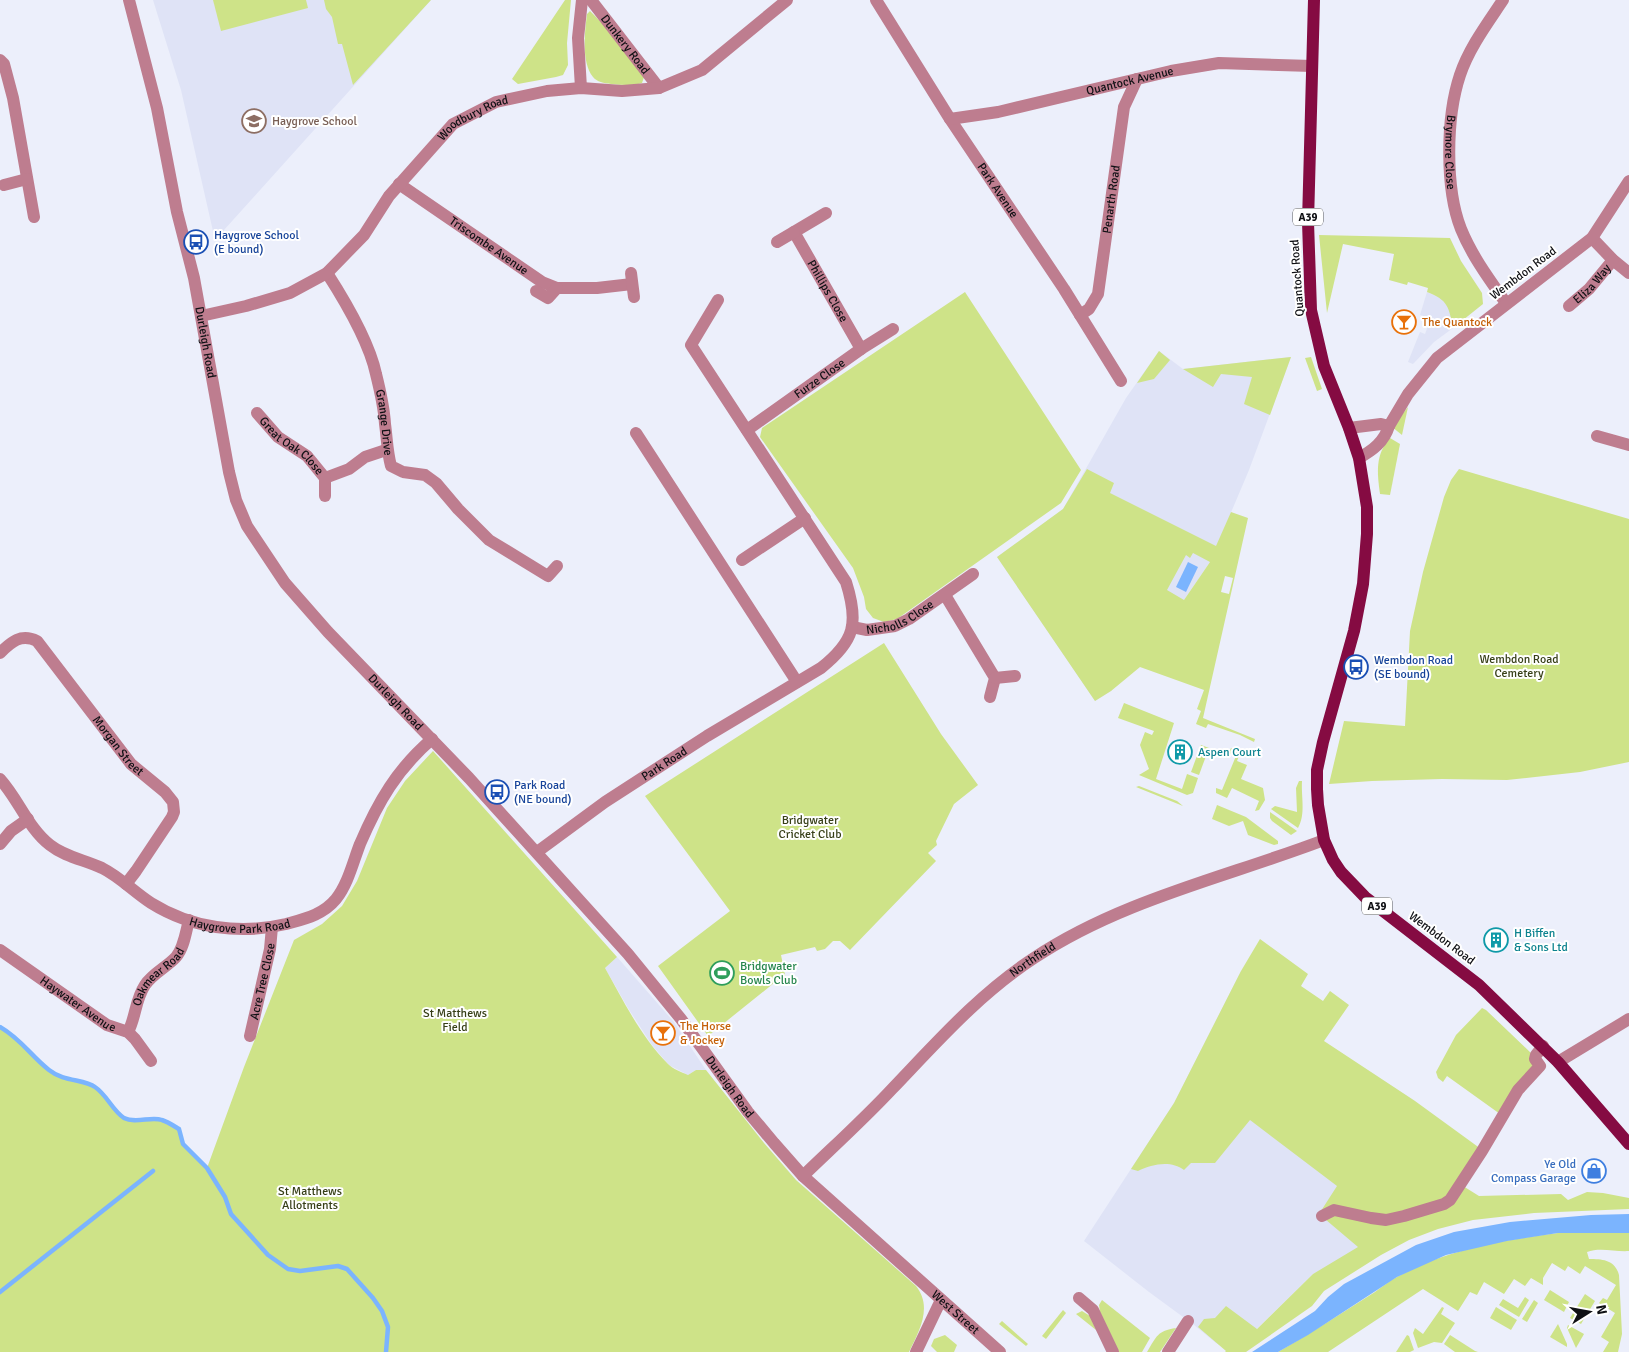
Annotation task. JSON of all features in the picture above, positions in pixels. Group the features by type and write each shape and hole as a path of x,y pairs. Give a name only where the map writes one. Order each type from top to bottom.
{"main road":[{"name":"Quantock Road","path":"1314,0 1308,222 1311,310 1324,366 1349,428"},
{"name":"Wembdon Road","path":"1349,428 1359,458 1367,507 1366,558 1354,631 1317,770 1318,805 1324,840 1341,872 1366,897 1472,978 1543,1046 1629,1144"}],"street":[{"name":"Durleigh Road","path":"130,0 157,108 177,212 194,278 228,472 236,500 247,526 267,558 291,590 328,632 432,739 537,852 634,961 681,1019 748,1112 803,1176 911,1274"},
{"name":"Dunkery Road","path":"581,88 578,38 582,0"},
{"name":"Dunkery Road","path":"591,0 660,88"},
{"name":"Woodbury Road","path":"201,316 246,306 290,293 327,273 364,235 389,196 453,124 496,102 547,91 581,88 622,91 660,88 702,70 787,0"},
{"name":"Park Avenue","path":"876,0 950,119 1027,232 1121,381"},
{"name":"Brymore Close","path":"1503,0 1481,32 1460,74 1452,109 1449,164 1455,210 1461,228 1483,271 1506,303"},
{"path":"0,60 4,64 13,98 34,216"},
{"name":"Quantock Avenue","path":"950,119 998,112 1171,71 1219,64 1312,66"},
{"name":"Penarth Road","path":"1080,315 1089,309 1098,294 1124,107 1137,79"},
{"path":"4,185 27,179"},
{"name":"Wembdon Road","path":"1359,458 1375,448 1386,434 1408,394 1437,358 1592,238 1629,181"},
{"name":"Triscombe Avenue","path":"399,184 542,282 557,288 548,298 536,291"},
{"path":"777,242 826,213"},
{"name":"Phillips Close","path":"794,232 861,349"},
{"path":"1592,238 1613,260 1629,273"},
{"name":"Eliza Way","path":"1569,306 1589,289 1613,260"},
{"name":"Grange Drive","path":"327,273 360,332 376,371 386,423 386,450 391,466 402,472 425,475 489,540 548,576 557,566"},
{"path":"557,288 597,288 632,285"},
{"path":"718,300 692,345 846,582 854,614 852,627"},
{"name":"Furze Close","path":"747,430 892,329"},
{"name":"Great Oak Close","path":"257,413 278,437 307,456 325,478 326,496"},
{"path":"1349,428 1381,424 1389,426"},
{"path":"636,433 797,682"},
{"path":"1598,436 1629,444"},
{"name":"Great Oak Close","path":"325,478 349,469 366,457 386,450"},
{"path":"742,560 804,518"},
{"path":"752,535 759,547"},
{"name":"Nicholls Close","path":"852,627 867,630 895,626 909,620 974,574"},
{"name":"Nicholls Close","path":"944,595 995,678"},
{"name":"Park Road","path":"537,852 605,802 707,736 821,668 838,654 846,643 852,627"},
{"name":"Morgan Street","path":"0,653 16,640 22,638 37,641 131,764 165,792 173,802 174,812 172,817 126,884"},
{"path":"990,697 995,678 1015,676"},
{"name":"Haygrove Park Road","path":"0,779 40,836 57,850 102,868 158,907 205,925 230,929 272,927 321,913 336,899 376,808 406,763 432,739"},
{"path":"0,844 12,831 28,819"},
{"name":"Northfield","path":"803,1176 880,1102 988,991 1034,958 1064,940 1154,899 1324,840"},
{"name":"Oakmear Road","path":"128,1032 142,989 180,951 189,920"},
{"name":"Acre Tree Close","path":"250,1036 270,949 272,927"},
{"name":"Haywater Avenue","path":"0,950 107,1025 128,1032 151,1061"},
{"path":"1558,1062 1629,1019"},
{"path":"1322,1216 1334,1210 1386,1220 1444,1204 1450,1200 1518,1090 1540,1066 1535,1059 1543,1046"},
{"name":"West Street","path":"911,1274 1000,1352"},
{"path":"1079,1298 1093,1310 1113,1352"},
{"path":"916,1352 941,1300"},
{"path":"1168,1352 1188,1321"}],"shaded area":[{"name":"Haygrove School","path":"153,0 431,0 215,240 181,90"},
{"path":"1427,292 1443,299 1450,308 1453,328 1434,342 1413,364 1408,362 1420,332 1425,334 1431,318 1420,315"},
{"path":"1159,351 1183,369 1291,357 1249,470 1210,562 1184,600 1111,691 1095,701 997,557 1063,509 1126,398"},
{"name":"The Horse & Jockey","path":"617,957 673,1021 706,1070 696,1070 688,1075 669,1065 652,1045 605,968"},
{"path":"1241,971 1323,1041 1415,1101 1443,1214 1313,1274 1233,1352 1216,1343 1084,1241 1174,1103"}],"green space":[{"path":"213,0 306,0 308,8 221,31"},
{"path":"324,0 431,0 353,85 342,44 338,44 332,17 326,9"},
{"path":"565,0 571,0 567,43 568,65 563,75 518,84 512,79"},
{"path":"590,11 605,26 644,77 642,83 630,85 611,84 603,83 593,77 589,71 585,55 585,29 587,14"},
{"path":"1319,235 1450,238 1461,261 1482,293 1483,304 1453,328 1449,309 1443,301 1427,292 1428,288 1408,282 1407,285 1389,280 1394,254 1343,244 1327,313"},
{"path":"965,292 1081,470 1061,503 897,619 884,622 873,618 866,609 864,597 853,568 760,437 762,428"},
{"path":"1159,351 1170,360 1154,379 1137,383"},
{"path":"1291,357 1270,415 1244,404 1252,377 1221,374 1213,387 1183,369"},
{"path":"1311,357 1322,389 1317,391 1305,358"},
{"path":"1408,407 1402,435 1392,427"},
{"path":"1390,438 1400,444 1390,495 1380,494 1378,464 1385,444"},
{"path":"1087,469 1114,483 1110,493 1216,546 1231,512 1248,518 1203,718 1255,739 1254,742 1208,724 1206,728 1196,724 1201,711 1197,709 1204,690 1140,667 1111,691 1095,701 997,557 1063,509","holes":["1193,553 1210,562 1184,600 1167,590 1186,555 1190,558","1225,576 1233,578 1229,594 1221,592"]},
{"name":"Wembdon Road Cemetery","path":"1459,469 1629,519 1629,762 1580,772 1507,780 1442,779 1329,784 1344,721 1405,726 1410,631 1423,572 1444,497 1451,480"},
{"name":"Bridgwater Cricket Club","path":"884,643 941,734 978,785 954,804 936,841 937,845 928,853 936,861 850,950 840,941 833,941 825,949 817,951 815,947 781,955 786,980 779,981 776,985 774,983 708,1036 658,966 730,911 645,796"},
{"path":"1124,703 1174,723 1156,779 1182,789 1187,774 1198,778 1193,793 1187,795 1139,775 1149,769 1140,745 1145,732 1152,735 1154,731 1118,718"},
{"path":"1201,745 1209,748 1199,775 1191,772"},
{"path":"1231,748 1241,751 1237,761 1247,765 1241,779 1263,788 1265,800 1259,810 1255,811 1259,801 1232,788 1227,798 1216,793 1216,788 1222,790 1236,756 1229,753"},
{"name":"St Matthews Field","path":"433,751 617,957 605,968 633,1018 658,1053 670,1066 688,1075 696,1070 706,1070 796,1180 916,1286 921,1294 924,1311 923,1319 909,1352 0,1352 0,1027 55,1074 95,1087 124,1118 129,1120 158,1119 179,1129 183,1144 207,1168 294,940 322,924 342,906 357,881 387,808 405,781"},
{"path":"1299,781 1302,781 1303,811 1298,828 1271,809 1275,806 1297,812 1296,788"},
{"path":"1139,786 1177,801 1183,806 1136,787"},
{"path":"1217,805 1246,817 1278,841 1278,844 1274,845 1248,835 1243,821 1229,826 1212,819"},
{"path":"1270,812 1297,831 1291,835 1272,821"},
{"path":"1260,939 1308,974 1301,986 1323,1001 1330,991 1349,1005 1324,1041 1415,1101 1481,1149 1463,1186 1479,1196 1561,1194 1568,1200 1587,1192 1603,1193 1629,1198 1629,1209 1534,1213 1473,1220 1438,1229 1409,1240 1381,1255 1324,1291 1312,1306 1246,1352 1225,1352 1198,1327 1204,1319 1215,1318 1226,1306 1257,1329 1313,1274 1358,1247 1319,1214 1337,1186 1250,1120 1215,1163 1191,1163 1184,1170 1167,1164 1149,1166 1138,1171 1131,1169 1174,1103 1241,971"},
{"path":"1482,1008 1532,1054 1536,1067 1500,1114 1447,1076 1443,1082 1438,1078 1436,1072 1456,1035"},
{"path":"1558,1233 1629,1233 1629,1251 1602,1250 1587,1252 1589,1259 1604,1260 1611,1263 1615,1266 1619,1275 1622,1334 1618,1352 1603,1352 1609,1342 1601,1337 1615,1313 1599,1303 1603,1298 1607,1300 1616,1285 1585,1266 1580,1274 1568,1266 1565,1271 1552,1263 1543,1278 1543,1285 1531,1278 1525,1286 1514,1279 1504,1294 1484,1282 1477,1295 1470,1292 1458,1311 1423,1289 1328,1352 1278,1352 1375,1292 1391,1280 1416,1267 1435,1259 1476,1247"},
{"path":"1550,1290 1569,1302 1564,1312 1544,1300"},
{"path":"1585,1294 1595,1301 1581,1324 1570,1318"},
{"path":"1525,1297 1529,1300 1519,1317 1499,1305 1503,1299 1518,1308"},
{"path":"1102,1300 1150,1338 1142,1352 1119,1352 1100,1312 1099,1305"},
{"path":"1534,1300 1538,1303 1527,1322 1522,1319"},
{"path":"1442,1307 1444,1308 1441,1314 1455,1323 1442,1343 1434,1342 1418,1348 1413,1333 1415,1328 1423,1334"},
{"path":"1496,1307 1517,1320 1511,1330 1490,1318"},
{"path":"1063,1310 1066,1313 1046,1339 1042,1336"},
{"path":"1082,1311 1090,1316 1096,1330 1076,1314"},
{"path":"1002,1321 1028,1344 1026,1346 999,1324"},
{"path":"1558,1324 1567,1344 1567,1347 1550,1337"},
{"path":"1568,1325 1584,1334 1576,1348 1567,1328"},
{"path":"1176,1328 1160,1352 1147,1352 1158,1335"},
{"path":"945,1335 957,1345 954,1352 937,1352 931,1346 934,1339"},
{"path":"1407,1335 1414,1350 1410,1352 1396,1352"},
{"path":"1450,1335 1478,1352 1455,1352 1444,1344"}],"water":[{"path":"1188,562 1198,567 1186,592 1176,587"},
{"path":"1629,1214 1629,1233 1558,1233 1507,1241 1446,1255 1397,1277 1308,1335 1278,1352 1252,1352 1315,1311 1344,1284 1416,1245 1454,1232 1510,1222 1591,1215"}],"waterway":[{"path":"0,1027 55,1074 95,1087 124,1118 129,1120 158,1119 179,1129 183,1144 207,1168 225,1197 231,1214 268,1255 288,1269 300,1271 338,1266 347,1269 382,1311 388,1327 386,1352"},
{"path":"0,1292 153,1171"}],"place":[{"name":"Haygrove School","path":"254,121"},
{"name":"Haygrove School (E bound)","path":"196,242"},
{"name":"The Quantock","path":"1404,322"},
{"name":"Wembdon Road (SE bound)","path":"1356,667"},
{"name":"Aspen Court","path":"1180,752"},
{"name":"Park Road (NE bound)","path":"497,792"},
{"name":"H Biffen & Sons Ltd","path":"1496,940"},
{"name":"Bridgwater Bowls Club","path":"722,973"},
{"name":"The Horse & Jockey","path":"663,1033"},
{"name":"Ye Old Compass Garage","path":"1594,1171"}],"park label":[{"name":"St Matthews Allotments","path":"310,1198"}]}
